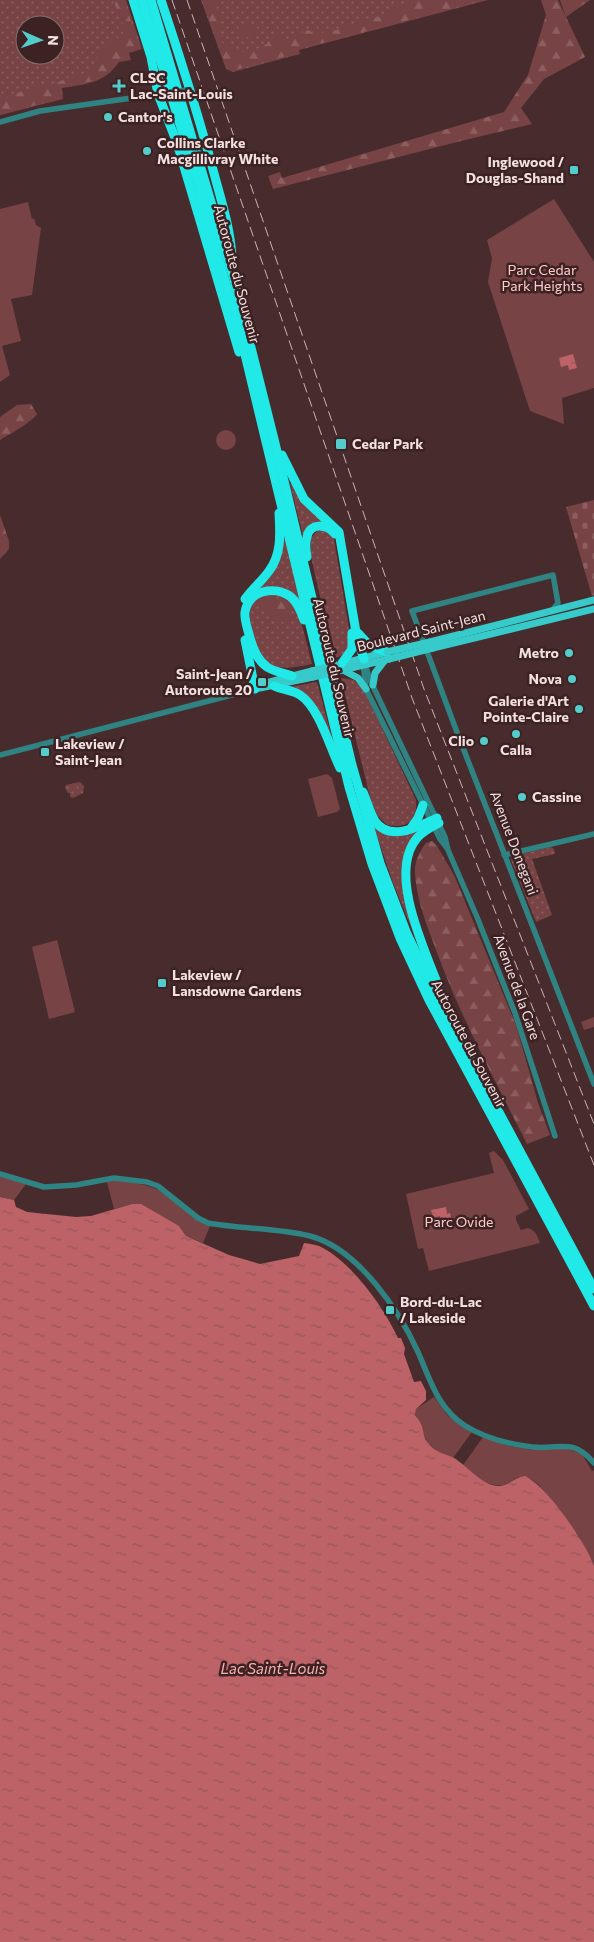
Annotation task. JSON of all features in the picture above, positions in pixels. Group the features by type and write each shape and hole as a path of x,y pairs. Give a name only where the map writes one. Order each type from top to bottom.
{"highway":[{"path":"133,0 234,338 254,392"},
{"name":"Autoroute du Souvenir","path":"142,0 219,258 279,492 348,787 384,898 415,971 444,1028 594,1306"},
{"name":"Autoroute du Souvenir","path":"151,0 233,276 370,832 395,903 420,964 594,1288"},
{"path":"161,0 189,90 231,244 233,276"},
{"path":"274,438 301,496 335,526 339,532 356,631 364,663"},
{"path":"255,689 240,619 241,610 244,600 269,571 277,554 280,537 279,492"},
{"path":"308,580 307,535 314,527 327,527 336,538 352,639 351,651 340,667"},
{"path":"292,676 266,666 252,648 245,611 251,599 262,592 272,590 282,592 296,603 319,665"},
{"path":"356,631 370,646 387,657"},
{"path":"274,686 295,692 311,705 348,787"},
{"path":"352,765 377,823 385,830 392,832 403,831 435,822"},
{"path":"411,828 418,818 423,805"},
{"path":"435,822 417,838 411,848 407,863 406,888 412,913 441,988 453,1028"}],"main road":[{"name":"Boulevard Saint-Jean","path":"255,689 274,686 312,674 387,657 594,600"},
{"name":"Boulevard Saint-Jean","path":"431,645 594,610"},
{"path":"340,667 369,687 376,671 387,657"},
{"name":"Boulevard Saint-Jean","path":"255,689 266,683 292,676 312,674"}],"street":[{"path":"0,122 46,110 189,90"},
{"name":"Avenue Donegani","path":"558,597 553,575 412,611 447,707 594,1084"},
{"path":"558,597 563,603 570,606"},
{"path":"549,612 557,606 558,597"},
{"path":"364,663 369,687"},
{"name":"Avenue de la Gare","path":"369,687 423,805 435,822"},
{"name":"Avenue de la Gare","path":"369,687 435,822 440,839 448,850 475,912 512,1005 555,1136"},
{"name":"Boulevard Saint-Jean","path":"0,755 255,689"},
{"path":"504,855 594,834"},
{"path":"0,1174 44,1187 76,1185 114,1178 143,1182 158,1186 198,1218 208,1223 303,1235 328,1243 356,1262 400,1317 412,1337 435,1392 446,1409 455,1418 469,1428 505,1442 532,1447 560,1445 577,1448 585,1453 594,1463"}],"green space":[{"path":"0,0 126,0 142,49 129,53 131,60 119,62 107,75 94,82 62,88 63,99 0,115"},
{"path":"113,0 124,0 140,49 128,53 129,59 118,62 99,78 61,88 60,98 0,115 0,100 33,87 54,84 70,77 88,73 95,66 98,53 123,35 123,24"},
{"path":"201,0 488,0 299,50 300,54 233,72 226,69"},
{"path":"202,0 213,0 220,14 219,29 223,44 246,53 265,45 272,36 277,34 288,40 307,30 319,34 337,30 345,24 351,25 360,20 384,16 403,3 431,0 485,0 298,49 298,53 231,71 227,68"},
{"path":"541,0 558,0 585,57 544,79 521,108 532,124 273,189 268,176 280,172 282,178 504,112 528,75 546,15"},
{"path":"560,0 590,0 566,17"},
{"path":"251,25 256,26 258,31 251,38 243,37 240,34 240,28"},
{"name":"Parc Cedar Park Heights","path":"554,199 594,262 594,388 562,398 564,424 530,411 488,282 492,258 487,240"},
{"path":"28,202 32,219 34,218 36,225 41,228 32,295 11,299 21,341 2,346 10,375 0,382 0,209"},
{"path":"31,404 37,414 31,421 0,440 0,417 17,405"},
{"path":"226,430 233,433 236,440 233,447 226,450 219,447 216,440 219,433"},
{"path":"293,483 325,521 304,540 290,484"},
{"path":"594,500 594,595 592,596 566,507"},
{"path":"0,515 9,541 9,549 0,559"},
{"path":"321,530 331,533 334,539 350,635 345,653 334,658 311,557 311,538 317,531"},
{"path":"283,538 286,538 300,598 298,600 259,589"},
{"path":"268,593 287,597 299,613 312,664 291,667 274,666 262,656 253,635 250,614 253,601"},
{"path":"275,597 287,603 291,609 291,619 286,623 274,620 261,606 265,598"},
{"path":"341,678 354,680 364,690 416,800 415,813 410,822 400,826 387,825 377,815 370,797"},
{"path":"317,682 332,738 330,738 318,710 289,687"},
{"path":"327,774 332,778 340,809 337,812 318,817 308,779"},
{"path":"80,782 84,786 83,793 73,798 70,797 70,793 65,788 66,785"},
{"path":"376,825 380,830 422,826 406,858 422,954 393,883 374,827"},
{"path":"432,841 454,875 516,1025 538,1103 550,1135 527,1144 480,1051 447,979 424,915 416,885 415,866 423,846"},
{"path":"551,847 554,849 555,854 532,859 552,915 536,922 511,860 513,856"},
{"path":"57,940 75,1012 49,1019 32,947"},
{"path":"594,1017 594,1027 584,1030 581,1022"},
{"name":"Parc Ovide","path":"494,1151 503,1160 529,1209 516,1216 521,1230 531,1229 535,1232 540,1243 429,1271 423,1248 418,1249 406,1194 494,1173 489,1153"},
{"path":"0,1175 26,1184 14,1200 0,1197"},
{"path":"116,1180 154,1188 171,1198 197,1220 210,1226 203,1243 186,1236 179,1226 132,1204 114,1209 107,1182"},
{"path":"434,1397 448,1416 472,1432 453,1458 438,1452 428,1443 421,1424 415,1415 416,1409"},
{"path":"483,1437 505,1445 531,1450 564,1448 582,1454 592,1471 594,1470 594,1566 578,1535 534,1481 522,1477 504,1485 493,1485 481,1480 466,1469 463,1465"}],"water":[{"path":"573,354 577,368 569,370 568,365 561,367 559,358"},
{"name":"Lac Saint-Louis","path":"0,1197 14,1200 16,1207 27,1212 76,1217 91,1216 132,1204 141,1204 179,1226 186,1236 229,1255 260,1264 299,1256 304,1243 323,1248 334,1255 356,1276 385,1314 398,1338 401,1338 405,1348 404,1354 414,1382 421,1381 426,1391 426,1400 416,1409 415,1415 421,1423 428,1443 437,1451 454,1458 487,1483 500,1486 525,1476 544,1491 565,1516 590,1556 594,1566 594,1942 0,1942"},
{"path":"446,1207 447,1214 450,1213 452,1221 442,1223 440,1216 433,1218 431,1210"}],"railway":[{"path":"172,0 412,698 594,1165"},
{"path":"187,0 424,689 594,1124"}],"place":[{"name":"CLSC Lac-Saint-Louis","path":"119,86"},
{"name":"Cantor's","path":"108,117"},
{"name":"Collins Clarke Macgillivray White","path":"147,151"},
{"name":"Inglewood / Douglas-Shand","path":"574,170"},
{"name":"Cedar Park","path":"341,444"},
{"name":"Metro","path":"569,653"},
{"name":"Nova","path":"572,679"},
{"name":"Saint-Jean / Autoroute 20","path":"262,682"},
{"name":"Galerie d'Art Pointe-Claire","path":"579,709"},
{"name":"Calla","path":"516,734"},
{"name":"Clio","path":"484,741"},
{"name":"Lakeview / Saint-Jean","path":"45,752"},
{"name":"Cassine","path":"522,797"},
{"name":"Lakeview / Lansdowne Gardens","path":"162,983"},
{"name":"Bord-du-Lac / Lakeside","path":"390,1310"}]}
